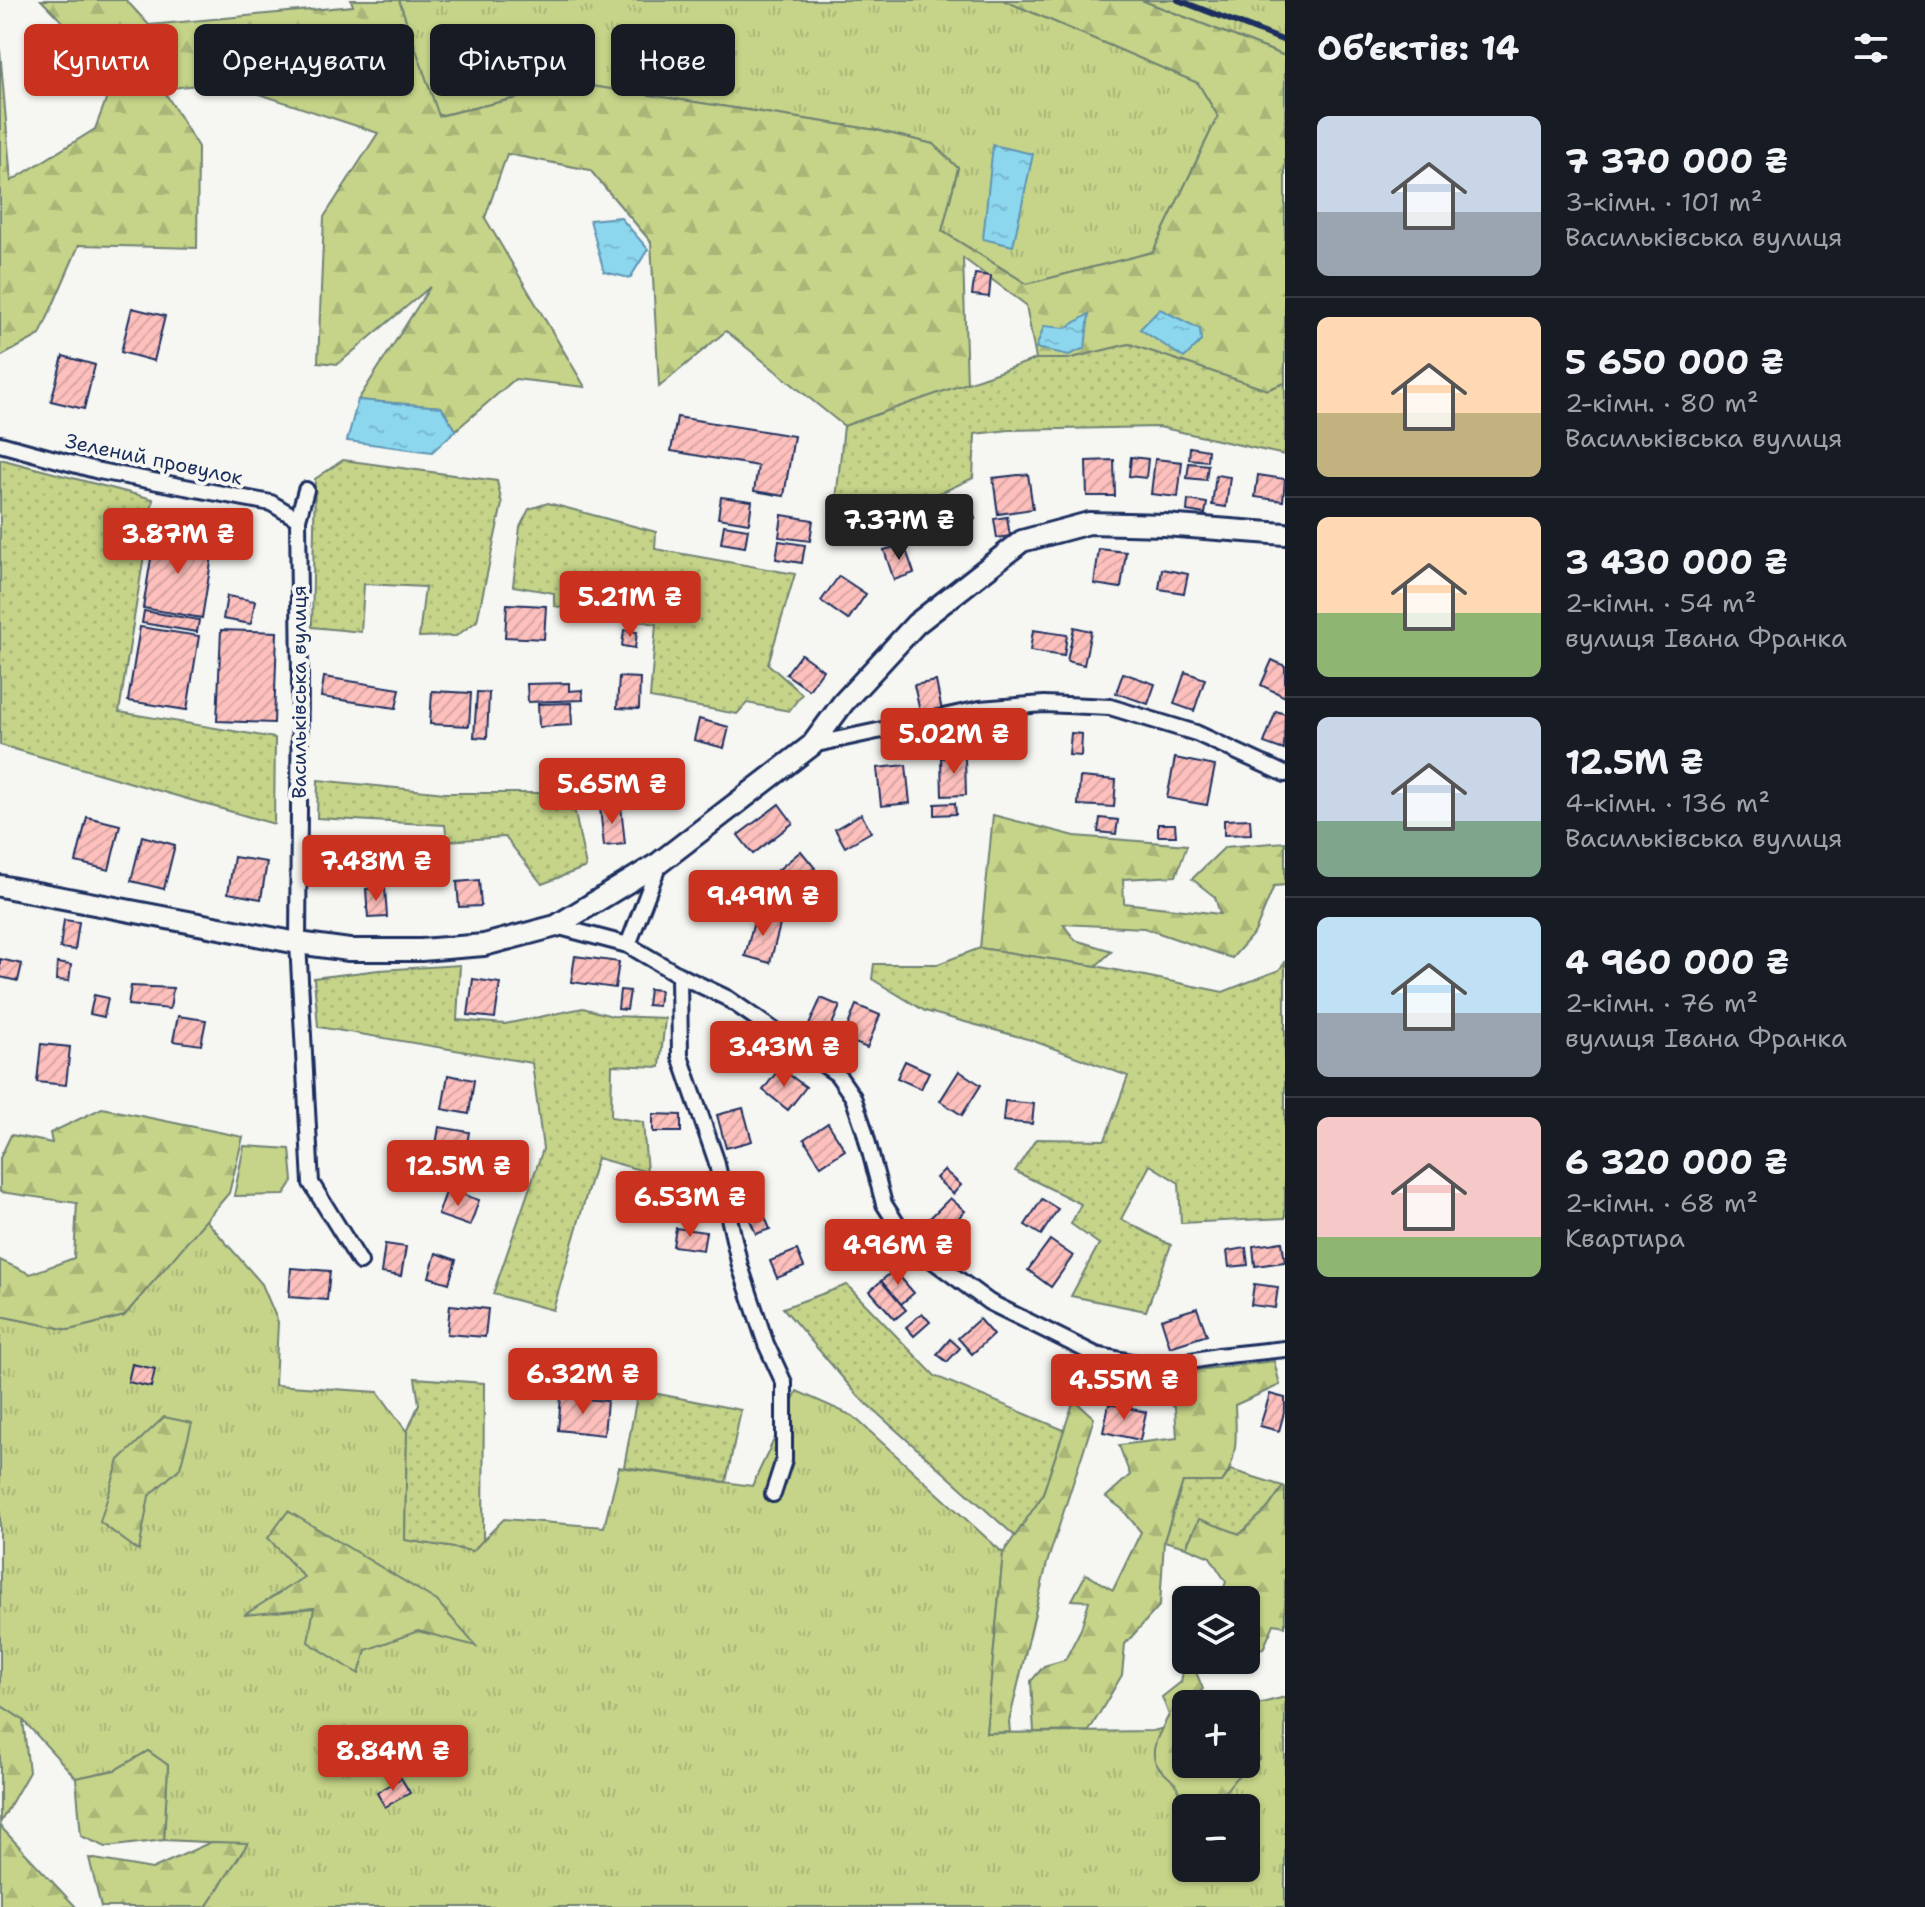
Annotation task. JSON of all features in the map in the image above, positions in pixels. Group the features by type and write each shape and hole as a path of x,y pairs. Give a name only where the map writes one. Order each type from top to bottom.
{"street":[{"name":"Зелений провулок","path":"0,444 99,471 271,503 298,519"},
{"name":"Васильківська вулиця","path":"306,490 298,519 298,943 311,1183 360,1262"},
{"path":"0,886 349,950 421,950 484,945 556,926 659,863 812,745 843,703 916,624 1022,541 1089,523 1285,534"},
{"path":"812,745 980,709 1044,704 1110,707 1196,733 1285,774"},
{"path":"628,945 659,863"},
{"path":"556,926 628,945 727,998 837,1074 853,1097 884,1204 909,1243 989,1302 1096,1355 1157,1367 1285,1349"},
{"path":"679,975 680,1056 716,1160 740,1266 766,1344 784,1383 784,1460 773,1494"}],"green space":[{"path":"41,0 126,0 148,24 64,24"},
{"path":"351,0 399,0 407,24 194,24 194,85 178,87 178,24 160,24 353,6"},
{"path":"399,0 1003,0 1198,83 1218,116 1153,252 1027,284 942,231 958,168 933,144 876,130 656,96 735,96 735,24 611,24 611,89 595,87 595,24 430,24 430,92 414,45 414,24 407,24"},
{"path":"1003,0 1141,0 1285,56 1285,383 1267,390 1129,344 1068,359 1036,359 1026,305 963,258 967,384 844,426 726,331 659,387 651,242 590,170 507,154 485,218 585,387 515,379 456,430 441,407 358,400 430,287 338,364 318,362 324,217 378,133 266,96 414,96 414,44 439,116 526,96 595,96 595,87 611,89 611,96 656,96 876,130 933,144 958,168 942,231 1027,284 1153,252 1218,116 1198,83"},
{"path":"1141,0 1285,0 1285,56 1270,50"},
{"path":"0,50 11,181 95,129 107,96 167,96 198,147 197,248 79,245 40,335 0,357"},
{"path":"431,96 526,96 438,116"},
{"path":"1129,344 1267,390 1285,383 1285,455 1159,427 1009,430 975,434 973,478 936,495 923,515 834,518 844,426 1036,359 1068,359"},
{"path":"0,459 153,499 119,712 275,738 274,824 0,745"},
{"path":"343,460 497,481 502,504 477,621 456,636 419,637 425,587 364,584 361,632 312,627 315,479"},
{"path":"548,503 656,532 655,549 795,574 768,664 802,694 789,711 747,703 737,714 650,698 656,624 554,606 554,593 513,586 520,527 529,509"},
{"path":"318,780 445,793 571,793 586,867 542,884 505,837 447,841 445,825 317,818"},
{"path":"993,815 1075,836 1187,845 1176,876 1123,879 1124,903 1220,914 1215,897 1192,879 1225,847 1285,842 1285,885 1274,886 1255,932 1232,958 1144,928 1063,924 1075,940 1112,951 1096,966 980,948"},
{"path":"980,948 1096,966 1223,992 1279,970 1285,962 1285,1218 1181,1223 1179,1183 1150,1165 1121,1219 1171,1245 1146,1311 1071,1296 1099,1244 1071,1224 1081,1204 1015,1171 1036,1139 1105,1140 1128,1076 1031,1040 925,1011 872,979 874,964 938,964"},
{"path":"460,965 457,1020 505,1024 583,1008 612,1016 665,1018 660,1067 612,1065 611,1117 643,1122 647,1172 597,1158 553,1310 493,1294 543,1149 532,1063 318,1027 314,978"},
{"path":"102,1108 243,1137 229,1193 124,1316 69,1330 0,1316 0,1260 30,1274 74,1258 77,1203 0,1192 0,1158 11,1135 52,1143 50,1133"},
{"path":"244,1146 290,1149 293,1181 284,1195 234,1196"},
{"path":"205,1219 262,1284 278,1322 275,1385 378,1392 407,1432 405,1540 472,1551 504,1519 604,1527 619,1467 752,1486 797,1391 853,1416 1003,1553 986,1733 1153,1731 1172,1726 1172,1778 1260,1778 1260,1703 1285,1697 1285,1907 206,1907 247,1844 164,1840 168,1765 148,1751 115,1770 76,1778 23,1720 0,1705 0,1316 69,1330 124,1316"},
{"path":"847,1285 935,1376 1064,1430 1042,1496 1015,1536 859,1397 783,1308"},
{"path":"1274,1361 1280,1385 1235,1405 1234,1455 1222,1482 1183,1482 1164,1541 1160,1605 1125,1644 1122,1675 1089,1731 1034,1732 1031,1681 1044,1666 1065,1660 1081,1629 1089,1601 1072,1600 1086,1574 1113,1590 1141,1532 1122,1509 1106,1497 1130,1475 1119,1445 1177,1438 1175,1408 1161,1395 1167,1380 1197,1370"},
{"path":"415,1378 484,1383 483,1540 473,1551 405,1540 407,1432 419,1404"},
{"path":"638,1390 741,1410 726,1482 624,1467"},
{"path":"1074,1400 1094,1418 1047,1563 1009,1722 1010,1732 986,1733 1003,1553 1042,1496"},
{"path":"164,1417 192,1423 180,1468 149,1496 139,1551 100,1522 119,1460"},
{"path":"1231,1470 1283,1486 1268,1508 1240,1534 1199,1519 1186,1547 1164,1541 1183,1482 1222,1482"},
{"path":"1285,1487 1285,1626 1274,1624 1263,1649 1260,1648 1260,1586 1224,1586 1226,1582 1210,1557 1186,1547 1198,1519 1268,1508"},
{"path":"288,1511 437,1601 476,1646 418,1631 366,1650 359,1674 308,1642 314,1608 244,1615 304,1577 268,1538"},
{"path":"1182,1674 1197,1674 1203,1689 1172,1690 1172,1778 1236,1778 1223,1794 1180,1794 1178,1788 1156,1763 1154,1749 1169,1715 1162,1697 1181,1682"},
{"path":"0,1705 23,1720 29,1772 0,1823"},
{"path":"148,1751 168,1765 164,1840 106,1847 81,1836 76,1778 115,1770"},
{"path":"0,1826 76,1907 0,1907"},
{"path":"211,1842 248,1843 206,1907 101,1907 89,1858 152,1869"}],"water":[{"path":"993,145 1033,154 1013,246 983,239"},
{"path":"620,217 648,249 630,278 604,272 590,220"},
{"path":"1160,309 1200,329 1201,341 1184,358 1140,329"},
{"path":"1089,314 1085,348 1069,355 1036,348 1044,326 1066,328"},
{"path":"358,400 441,407 456,430 432,452 347,441"}],"building":[{"path":"975,274 991,276 989,297 972,295"},
{"path":"132,308 165,316 154,361 121,352"},
{"path":"63,356 95,365 84,409 51,401"},
{"path":"677,417 794,436 784,496 754,491 758,466 671,451"},
{"path":"1190,447 1208,450 1207,461 1189,459"},
{"path":"1131,457 1148,459 1146,478 1129,476"},
{"path":"1155,459 1182,462 1178,497 1151,494"},
{"path":"1114,460 1115,496 1087,496 1086,461"},
{"path":"1189,463 1208,465 1206,480 1187,478"},
{"path":"1028,474 1033,509 998,514 993,478"},
{"path":"1216,475 1230,477 1226,507 1212,505"},
{"path":"1258,475 1285,479 1283,501 1255,497"},
{"path":"968,496 975,519 951,526 944,503"},
{"path":"721,497 752,501 749,523 718,518"},
{"path":"1188,500 1207,503 1205,514 1187,511"},
{"path":"185,511 202,514 198,538 181,535"},
{"path":"208,513 226,517 221,542 204,539"},
{"path":"782,515 813,520 810,541 779,537"},
{"path":"1007,517 1010,536 997,538 994,519"},
{"path":"724,525 748,529 745,547 721,543"},
{"path":"155,534 214,544 202,618 143,608"},
{"path":"779,541 805,545 802,563 776,559"},
{"path":"904,544 914,573 894,580 884,550"},
{"path":"1099,549 1126,552 1121,588 1094,584"},
{"path":"1162,569 1188,574 1184,593 1159,589"},
{"path":"839,576 866,594 848,620 821,601"},
{"path":"227,596 255,601 251,624 223,619"},
{"path":"507,604 546,606 544,639 505,637"},
{"path":"144,611 199,620 197,632 142,623"},
{"path":"140,627 199,636 187,710 128,701"},
{"path":"1074,627 1091,631 1084,665 1067,661"},
{"path":"221,630 277,632 274,723 217,721"},
{"path":"624,630 637,632 635,648 622,646"},
{"path":"1033,630 1067,635 1064,656 1030,651"},
{"path":"801,654 823,670 809,690 786,674"},
{"path":"1272,660 1285,666 1285,697 1261,685"},
{"path":"1185,672 1205,679 1194,711 1174,704"},
{"path":"1123,673 1155,684 1148,704 1116,693"},
{"path":"324,677 400,689 396,708 321,697"},
{"path":"619,677 640,678 639,709 617,708"},
{"path":"936,681 942,711 921,716 914,685"},
{"path":"569,683 569,691 582,690 583,700 528,702 527,684"},
{"path":"432,691 471,693 469,726 430,724"},
{"path":"477,692 489,693 487,738 474,737"},
{"path":"571,703 572,725 539,727 538,704"},
{"path":"1276,711 1285,714 1284,750 1264,743"},
{"path":"699,719 729,727 724,748 694,740"},
{"path":"1071,733 1082,734 1081,756 1069,755"},
{"path":"965,757 966,795 942,796 941,758"},
{"path":"1175,758 1215,766 1207,805 1167,798"},
{"path":"906,765 910,803 881,806 877,768"},
{"path":"592,767 602,767 603,788 593,789"},
{"path":"1080,777 1116,780 1114,807 1078,805"},
{"path":"955,803 956,814 935,815 935,804"},
{"path":"779,804 793,823 753,854 738,835"},
{"path":"621,806 625,844 604,846 600,807"},
{"path":"861,814 871,832 845,847 835,829"},
{"path":"87,817 120,825 109,870 76,862"},
{"path":"1100,818 1118,820 1116,834 1098,832"},
{"path":"1250,819 1251,834 1224,835 1224,820"},
{"path":"1158,824 1175,824 1176,836 1158,836"},
{"path":"142,836 175,845 164,889 131,881"},
{"path":"801,851 815,868 791,888 777,871"},
{"path":"234,857 267,862 261,899 228,893"},
{"path":"479,880 481,906 459,907 457,882"},
{"path":"385,888 387,917 368,918 366,889"},
{"path":"756,914 781,921 770,963 745,956"},
{"path":"64,920 79,922 75,950 60,948"},
{"path":"575,956 619,962 615,988 571,982"},
{"path":"0,959 22,964 18,981 0,977"},
{"path":"57,963 71,965 69,981 56,980"},
{"path":"473,979 500,983 495,1018 468,1015"},
{"path":"131,986 173,988 170,1009 128,1005"},
{"path":"649,989 660,990 658,1006 647,1005"},
{"path":"620,990 630,991 627,1010 618,1009"},
{"path":"94,995 108,998 104,1017 90,1014"},
{"path":"821,998 840,1006 828,1034 809,1025"},
{"path":"856,1005 880,1015 867,1048 843,1038"},
{"path":"178,1016 206,1020 201,1045 173,1041"},
{"path":"41,1044 70,1047 66,1085 37,1082"},
{"path":"905,1061 929,1072 921,1089 897,1078"},
{"path":"780,1068 806,1087 788,1110 763,1090"},
{"path":"959,1071 981,1085 962,1115 940,1101"},
{"path":"448,1075 474,1080 469,1114 442,1109"},
{"path":"1005,1101 1034,1104 1032,1124 1003,1121"},
{"path":"743,1108 752,1141 726,1148 717,1115"},
{"path":"653,1114 681,1115 681,1132 653,1132"},
{"path":"828,1123 845,1150 821,1166 804,1139"},
{"path":"439,1127 469,1132 466,1150 436,1145"},
{"path":"944,1170 961,1185 953,1194 936,1178"},
{"path":"667,1180 695,1183 693,1208 664,1206"},
{"path":"447,1189 479,1200 470,1226 438,1215"},
{"path":"950,1198 965,1211 944,1233 929,1219"},
{"path":"1042,1199 1058,1209 1041,1235 1025,1225"},
{"path":"763,1212 770,1229 756,1234 749,1218"},
{"path":"676,1228 706,1232 703,1250 673,1246"},
{"path":"1050,1240 1073,1256 1051,1287 1028,1270"},
{"path":"1282,1242 1285,1262 1255,1266 1253,1246"},
{"path":"385,1244 406,1247 401,1276 381,1273"},
{"path":"1246,1248 1248,1265 1229,1267 1227,1251"},
{"path":"797,1250 804,1267 777,1278 770,1261"},
{"path":"436,1253 456,1260 449,1283 429,1277"},
{"path":"291,1268 330,1271 327,1300 289,1297"},
{"path":"894,1270 914,1293 901,1304 881,1281"},
{"path":"881,1281 906,1310 895,1319 870,1291"},
{"path":"1254,1284 1278,1287 1275,1308 1251,1305"},
{"path":"450,1305 488,1309 485,1337 447,1334"},
{"path":"1197,1308 1207,1335 1170,1347 1161,1319"},
{"path":"922,1313 930,1322 914,1336 906,1327"},
{"path":"979,1319 993,1335 972,1354 958,1338"},
{"path":"950,1339 960,1348 947,1362 937,1354"},
{"path":"599,1361 624,1366 619,1388 594,1383"},
{"path":"132,1364 155,1369 151,1387 128,1382"},
{"path":"1270,1394 1285,1398 1279,1431 1260,1426"},
{"path":"561,1397 607,1401 604,1435 558,1430"},
{"path":"1109,1404 1146,1412 1140,1440 1103,1432"},
{"path":"401,1778 410,1793 385,1807 377,1793"}],"railway":[{"path":"1178,0 1285,41"}]}
